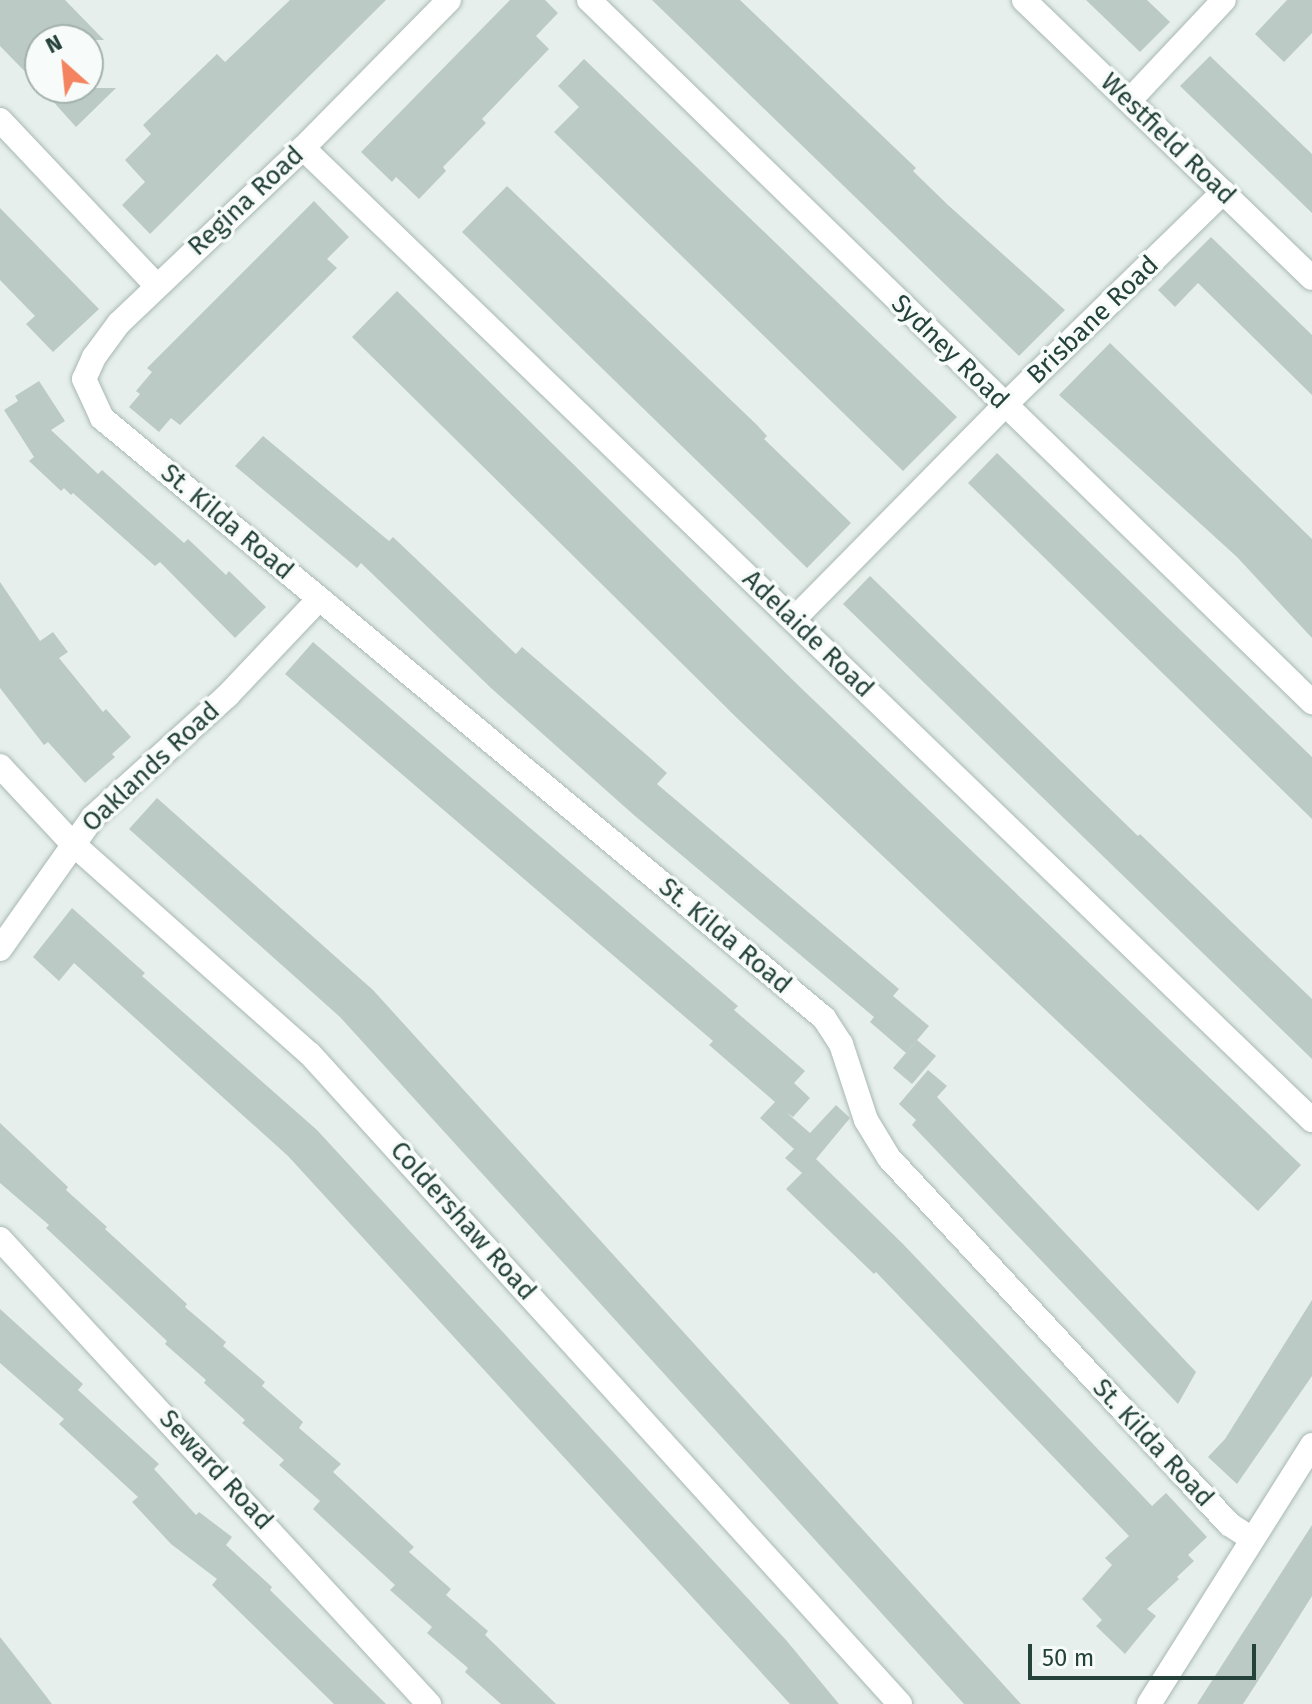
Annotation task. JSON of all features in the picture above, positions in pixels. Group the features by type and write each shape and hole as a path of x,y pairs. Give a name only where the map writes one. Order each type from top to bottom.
{"street":[{"name":"Regina Road","path":"102,418 84,379 94,357 119,323 303,148 449,0"},
{"name":"Sydney Road","path":"589,0 1312,702"},
{"name":"Westfield Road","path":"1024,0 1312,278"},
{"path":"1130,100 1224,0"},
{"path":"0,120 156,285"},
{"name":"Adelaide Road","path":"303,148 1312,1120"},
{"name":"Brisbane Road","path":"794,619 1005,405 1223,192"},
{"name":"St. Kilda Road","path":"102,418 824,1018 841,1044 866,1120 889,1158 1229,1524 1252,1539"},
{"name":"Oaklands Road","path":"0,949 93,817 227,696 319,599"},
{"name":"Coldershaw Road","path":"0,766 72,843 310,1054 900,1704"},
{"name":"Seward Road","path":"0,1239 429,1704"},
{"path":"1149,1704 1312,1445"}],"building":[{"path":"0,0 65,0 88,24 24,24 24,71 0,46"},
{"path":"290,0 386,0 150,234 122,205 145,182 125,160 151,134 143,125 217,54 225,62"},
{"path":"510,0 545,0 558,13 536,36 549,49 482,119 486,123 443,167 446,171 419,199 396,177 392,182 361,152"},
{"path":"652,0 740,0 916,168 913,171 948,205 1065,310 1019,356"},
{"path":"1086,0 1147,0 1170,22 1140,52"},
{"path":"1287,0 1312,0 1312,33 1284,62 1255,34"},
{"path":"1210,56 1312,154 1312,213 1180,86"},
{"path":"584,59 957,417 903,471 554,132 579,107 558,86"},
{"path":"104,88 116,88 104,100"},
{"path":"55,104 100,104 76,127"},
{"path":"507,186 757,425 767,436 764,439 851,523 807,568 462,232"},
{"path":"314,201 349,237 327,259 337,268 180,425 171,418 159,432 129,407 140,394 136,391 152,372 147,368"},
{"path":"0,208 99,309 53,352 26,324 35,316 0,280"},
{"path":"1211,237 1312,335 1312,395 1198,283 1175,307 1158,290"},
{"path":"397,291 802,689 1301,1165 1258,1211 739,720 352,337"},
{"path":"1110,343 1312,539 1312,638 1237,557 1059,395"},
{"path":"39,381 65,421 51,430 98,474 102,470 184,543 188,539 226,575 229,571 266,607 235,638 160,562 155,566 73,493 71,495 64,488 61,491 29,461 34,457 4,410 18,401 15,396"},
{"path":"263,436 389,541 393,537 516,654 522,647 649,757 667,773 657,784 899,989 893,996 929,1026 906,1053 870,1022 874,1017 635,816 491,688 361,563 357,568 235,466"},
{"path":"997,453 1312,757 1312,819 968,483"},
{"path":"870,576 1138,836 1140,834 1312,999 1312,1059 843,604"},
{"path":"0,582 40,641 53,632 68,652 59,658 103,712 106,709 131,737 112,754 115,757 85,783 48,742 44,745 0,688"},
{"path":"313,642 738,1006 734,1010 805,1071 794,1083 810,1098 793,1117 787,1113 810,1133 836,1105 850,1118 816,1159 903,1244 1152,1506 1166,1493 1207,1537 1188,1555 1194,1561 1177,1577 1179,1579 1147,1609 1156,1616 1125,1654 1096,1626 1102,1620 1082,1599 1112,1565 1105,1558 1129,1536 876,1272 874,1274 786,1189 802,1173 785,1158 794,1149 760,1118 775,1102 709,1045 713,1041 285,674"},
{"path":"157,798 373,990 1021,1704 964,1704 340,1017 129,829"},
{"path":"72,908 145,973 142,976 317,1130 786,1640 839,1704 790,1704 288,1156 74,963 59,981 33,957"},
{"path":"917,1040 936,1056 912,1084 893,1068"},
{"path":"928,1070 947,1086 937,1097 1196,1372 1178,1404 912,1125 916,1120 899,1104"},
{"path":"0,1123 68,1187 66,1190 107,1227 105,1229 187,1304 185,1307 226,1342 223,1346 265,1382 262,1386 303,1422 299,1428 341,1464 333,1472 414,1547 409,1552 451,1589 446,1595 488,1631 485,1635 556,1704 501,1704 465,1672 468,1668 427,1633 432,1627 390,1590 395,1585 313,1509 320,1501 279,1465 284,1460 242,1423 245,1420 165,1344 167,1341 46,1228 49,1225 0,1183"},
{"path":"1312,1300 1312,1376 1237,1484 1208,1457 1225,1439"},
{"path":"0,1309 83,1384 78,1390 159,1464 154,1469 196,1515 199,1512 232,1537 226,1545 272,1587 270,1590 386,1704 334,1704 212,1585 217,1579 171,1544 132,1502 138,1497 59,1424 64,1419 0,1363"},
{"path":"1312,1525 1312,1596 1269,1664 1243,1704 1197,1704"},
{"path":"0,1637 29,1674 52,1704 0,1704"}]}
